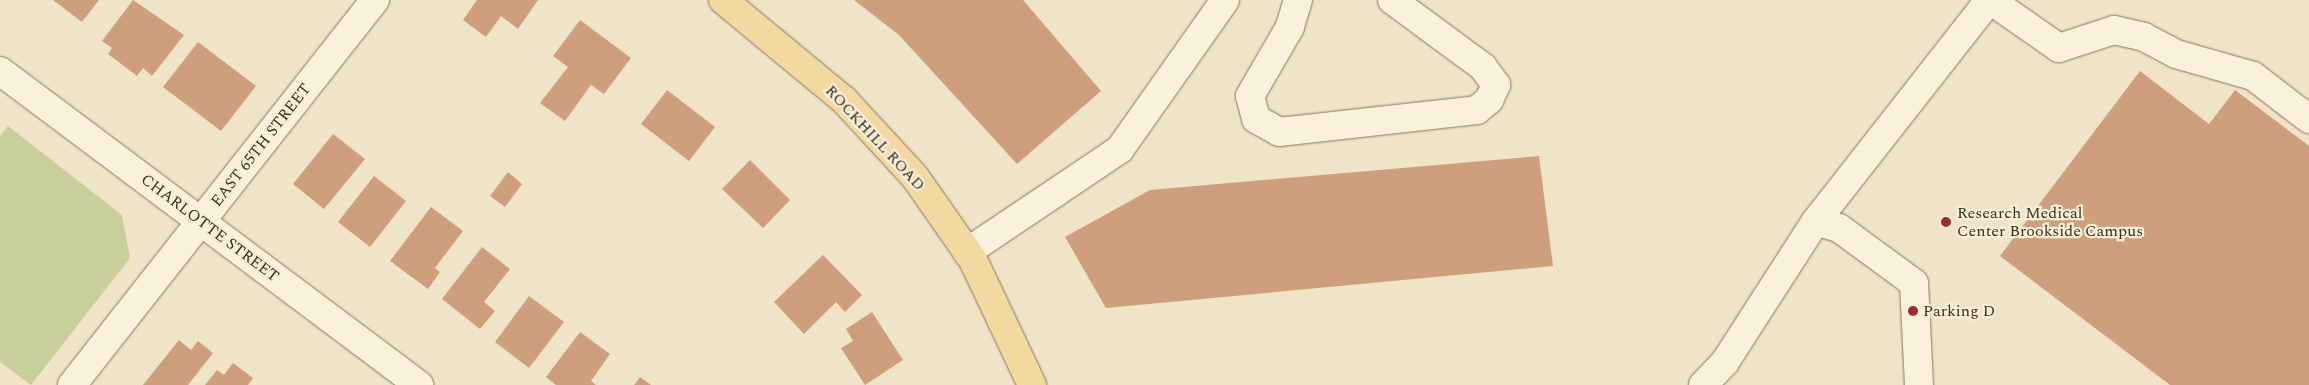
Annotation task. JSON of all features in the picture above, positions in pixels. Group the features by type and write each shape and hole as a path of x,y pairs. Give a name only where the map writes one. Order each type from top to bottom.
{"main road":[{"name":"ROCKHILL ROAD","path":"722,0 844,100 915,177 967,252 1032,385"}],"street":[{"name":"EAST 65TH STREET","path":"72,385 375,0"},
{"path":"967,252 1120,149 1225,0"},
{"path":"1298,0 1290,27 1250,96 1256,119 1279,132 1477,110 1489,100 1496,85 1483,67 1392,0"},
{"path":"1703,385 1725,362 1816,221 1990,0 2059,48 2114,30 2144,37 2176,54 2253,76 2309,119"},
{"name":"CHARLOTTE STREET","path":"0,71 418,385"},
{"path":"1816,221 1839,228 1914,283 1919,385"}],"green space":[{"path":"8,126 122,215 130,258 31,385 0,362 0,136"}],"building":[{"path":"53,0 99,0 82,22"},
{"path":"133,0 184,35 152,76 143,68 137,76 108,54 112,48 102,41"},
{"path":"477,0 538,0 518,29 501,16 486,37 463,20"},
{"path":"854,0 1023,0 1101,91 1017,164 899,35"},
{"path":"580,20 631,58 604,94 591,85 565,121 540,103 568,67 553,56"},
{"path":"198,42 256,86 221,131 163,87"},
{"path":"2140,71 2209,124 2235,90 2309,146 2309,385 2170,385 2000,256"},
{"path":"667,90 715,127 689,161 641,124"},
{"path":"333,134 365,159 324,209 293,184"},
{"path":"1539,156 1553,266 1106,308 1065,237 1150,190"},
{"path":"750,160 790,200 763,228 722,189"},
{"path":"508,172 522,184 505,207 490,196"},
{"path":"374,176 406,201 370,247 338,222"},
{"path":"431,207 463,231 435,268 440,272 428,289 390,261"},
{"path":"482,247 510,269 484,302 495,311 480,329 442,299"},
{"path":"823,255 862,295 845,312 836,302 804,334 774,302"},
{"path":"529,296 564,322 529,368 495,342"},
{"path":"872,312 903,360 865,385 841,348 853,341 846,329"},
{"path":"580,332 610,354 591,381 596,385 556,385 546,377"},
{"path":"179,340 191,350 198,341 213,353 188,385 143,385"},
{"path":"233,363 253,378 248,385 205,385 217,370 224,375"},
{"path":"640,377 651,385 634,385"}],"place":[{"name":"Research Medical Center Brookside Campus","path":"1946,222"},
{"name":"Parking D","path":"1913,311"}]}
